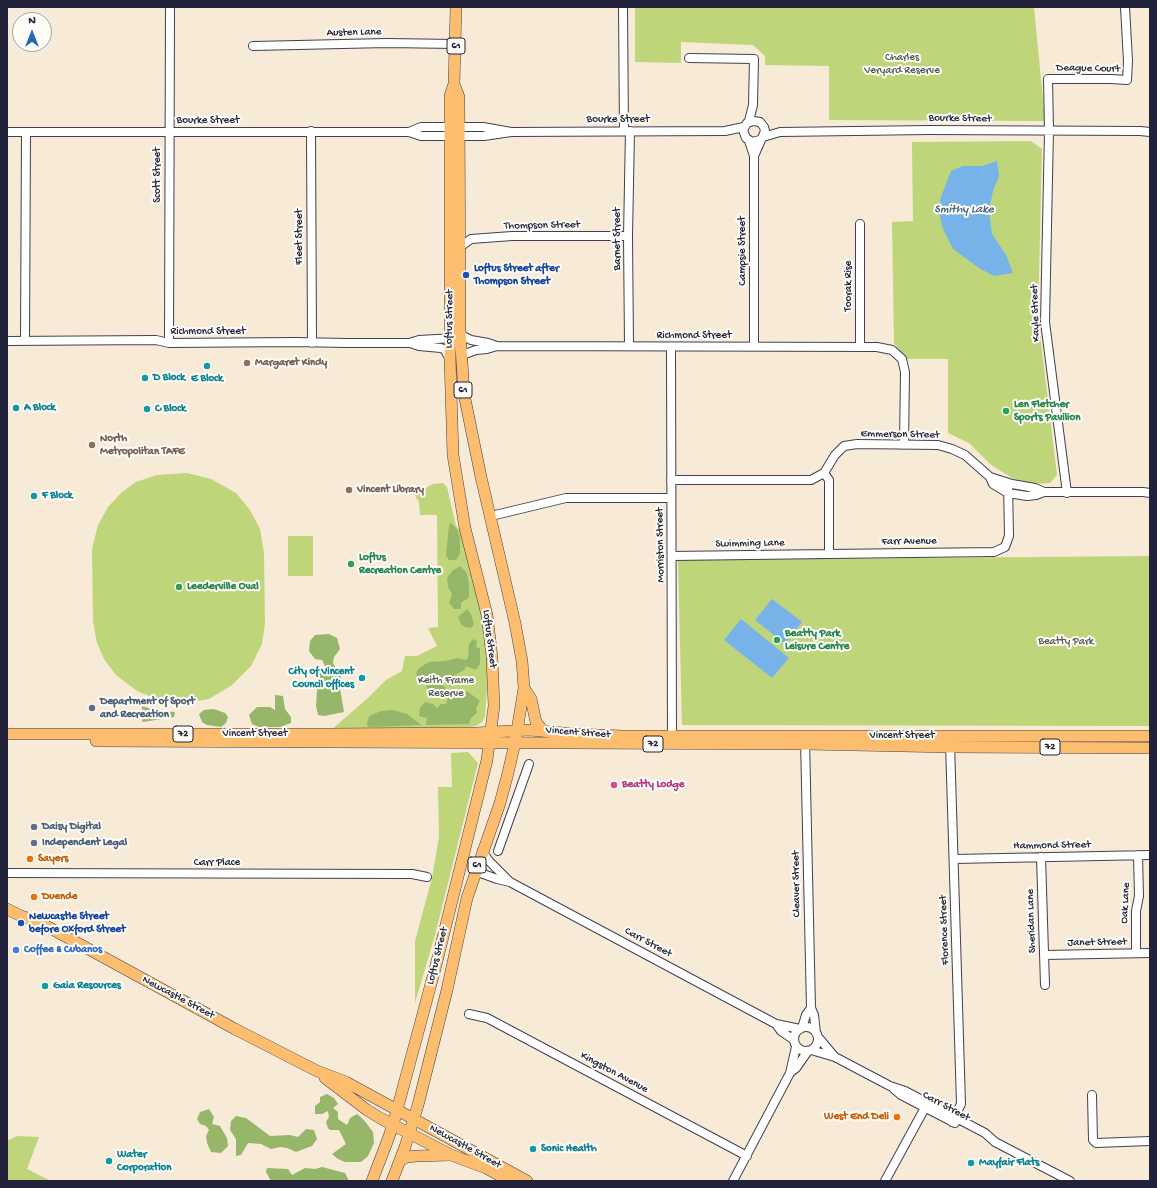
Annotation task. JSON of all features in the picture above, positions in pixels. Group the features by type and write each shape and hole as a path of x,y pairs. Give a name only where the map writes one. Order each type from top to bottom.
{"main road":[{"name":"Loftus Street","path":"392,1181 401,1160 414,1119 447,990 467,898 475,871 500,802 515,743 524,688 520,645 464,394 461,358 456,336 455,132 459,97 454,84 456,7"},
{"name":"Loftus Street","path":"372,1181 388,1142 435,969 487,760 490,738 494,683 490,637 487,615 465,528 454,464 450,359 456,336 460,248 455,132"},
{"path":"524,688 531,699 536,722 543,731"},
{"name":"Vincent Street","path":"7,741 409,742 490,738 517,731 543,731 595,736 672,740 789,744 805,740"},
{"name":"Vincent Street","path":"7,734 332,734 490,738 515,743 672,740 950,741 1150,748"},
{"name":"Vincent Street","path":"950,741 1150,736"},
{"name":"Newcastle Street","path":"7,900 28,912 39,922"},
{"name":"Newcastle Street","path":"7,909 21,916 39,922 235,1029 317,1071 346,1082 414,1119 510,1181"},
{"name":"Newcastle Street","path":"317,1071 366,1110 410,1134 451,1155 498,1174 527,1181"},
{"path":"401,1160 417,1156 451,1155"}],"street":[{"name":"Scott Street","path":"168,343 170,7"},
{"name":"Barnet Street","path":"623,7 627,131 629,346"},
{"name":"Deague Court","path":"1048,79 1127,80 1128,61 1125,7"},
{"name":"Austen Lane","path":"253,46 387,43 456,44"},
{"path":"688,58 754,59 753,105 743,133 747,140 755,142 761,139 765,131 753,105"},
{"name":"Kayle Street","path":"1048,79 1049,131 1045,322 1067,493"},
{"path":"747,124 753,121 761,123"},
{"name":"Bourke Street","path":"761,123 780,132"},
{"name":"Bourke Street","path":"725,131 747,124"},
{"name":"Bourke Street","path":"7,132 311,131 408,132 421,136 484,128 510,132 725,131 738,134 747,140"},
{"name":"Bourke Street","path":"761,139 780,132 929,130 1150,131"},
{"name":"Fleet Street","path":"311,131 312,343"},
{"path":"25,341 26,132"},
{"name":"Campsie Street","path":"754,346 754,156 761,139"},
{"name":"Campsie Street","path":"747,140 754,156"},
{"name":"Toorak Rise","path":"860,224 860,347"},
{"name":"Thompson Street","path":"460,248 471,239 512,236 628,236"},
{"name":"Richmond Street","path":"7,341 156,340 168,343 410,343 420,340 463,336 471,340 488,342 497,346"},
{"name":"Richmond Street","path":"410,343 420,346 441,348 445,350 450,359"},
{"name":"Richmond Street","path":"461,358 465,354 476,350 497,346 877,347 892,350 902,359 905,372 904,445"},
{"name":"Morriston Street","path":"671,347 672,740"},
{"name":"Emmerson Street","path":"824,473 835,455 844,446 857,444 938,445 952,449 964,455 990,478 993,484 1008,493 1027,496 1044,492"},
{"path":"671,480 811,480 824,473 829,480 829,554"},
{"name":"Emmerson Street","path":"990,478 1035,488 1044,492 1148,492"},
{"name":"Farr Avenue","path":"829,554 994,552 1005,547 1009,536 1008,483"},
{"path":"491,516 566,498 671,498"},
{"name":"Swimming Lane","path":"672,556 829,554"},
{"name":"Cleaver Street","path":"805,740 811,1008 814,1015 817,1035"},
{"name":"Florence Street","path":"950,741 961,1104 953,1119"},
{"path":"789,744 799,749 805,759"},
{"path":"498,851 529,764"},
{"path":"500,802 514,808"},
{"name":"Carr Street","path":"482,851 489,861 510,882"},
{"name":"Oak Lane","path":"1136,953 1136,910 1139,896 1138,855"},
{"name":"Hammond Street","path":"954,859 1150,855"},
{"name":"Sheridan Lane","path":"1041,857 1045,985"},
{"name":"Carr Street","path":"475,871 510,882 776,1024 801,1028"},
{"name":"Carr Place","path":"7,873 412,874 427,876"},
{"name":"Janet Street","path":"1044,955 1150,953"},
{"path":"733,1181 790,1072 795,1043 794,1035 801,1028 806,1015 811,1008"},
{"name":"Kingston Avenue","path":"469,1014 487,1018 746,1156"},
{"name":"Carr Street","path":"776,1024 781,1031 795,1043"},
{"path":"790,1072 796,1068 809,1050 817,1044 817,1035 810,1028 801,1028"},
{"name":"Carr Street","path":"817,1035 835,1057"},
{"path":"795,1043 804,1051 809,1050"},
{"name":"Carr Street","path":"809,1050 835,1057 890,1086 901,1095 926,1105 953,1119 980,1137 995,1142 1070,1181"},
{"path":"1092,1095 1093,1140 1096,1143 1150,1141"},
{"path":"885,1181 926,1105"}],"green space":[{"name":"Charles Veryard Reserve","path":"635,7 1034,7 1045,121 829,120 829,66 765,65 765,56 753,45 681,42 681,63 635,62"},
{"path":"1031,141 1042,149 1038,318 1057,475 1050,483 1031,484 1012,478 990,464 969,443 948,433 948,359 906,359 894,343 892,222 913,221 912,142"},
{"name":"Leederville Oval","path":"187,473 211,479 236,493 250,510 260,529 264,553 265,624 262,644 251,666 232,685 209,699 185,703 159,700 137,691 116,675 104,659 97,643 93,621 92,549 98,525 108,507 122,492 136,482 157,475"},
{"name":"Keith Frame Reserve","path":"443,483 447,487 456,526 462,532 481,613 487,669 485,717 482,722 476,726 470,727 330,731 386,680 402,671 405,656 417,656 437,646 428,628 438,627 437,515 420,515 419,502 414,494 433,484"},
{"path":"451,523 457,529 460,538 460,554 456,560 449,560 446,555 449,526"},
{"path":"288,536 313,536 313,576 288,576"},
{"name":"Beatty Park","path":"1150,556 1150,726 682,725 678,560"},
{"path":"460,566 467,573 469,597 461,603 461,609 454,609 449,603 452,594 448,587 447,578 452,571"},
{"path":"467,609 471,614 474,624 471,628 465,627 461,624 458,617"},
{"path":"329,634 337,638 340,649 334,657 333,663 341,677 340,689 344,712 324,716 318,715 316,706 318,677 313,674 314,670 318,667 326,668 322,660 315,659 309,651 310,641 315,635"},
{"path":"473,639 477,641 476,647 480,648 480,664 476,670 466,666 464,670 452,677 456,680 456,685 451,687 445,683 441,684 446,688 440,696 438,698 431,697 427,693 428,689 426,685 418,680 416,673 419,668 429,662 458,658 465,660 468,658 469,644"},
{"path":"467,691 480,701 476,708 477,713 471,718 469,724 426,725 427,718 419,716 420,708 425,702 433,704 437,708 441,704 446,704 448,698 455,693"},
{"path":"275,695 283,696 285,709 291,717 291,723 280,727 259,727 252,724 249,715 257,707 270,707 275,710"},
{"path":"142,706 158,711 175,712 174,717 143,722"},
{"path":"214,709 225,713 228,717 226,723 221,727 207,725 202,722 199,714 204,710"},
{"path":"393,710 407,714 421,725 368,727 367,723 369,716 381,711"},
{"path":"468,752 478,763 435,935 415,1003 415,941 432,878 439,837 438,787 452,787 451,753"},
{"path":"327,1094 334,1098 338,1104 333,1108 338,1112 338,1119 347,1125 350,1118 357,1114 364,1120 373,1132 374,1143 368,1156 361,1162 345,1162 332,1154 346,1144 339,1130 330,1130 328,1128 326,1122 329,1117 328,1111 322,1114 315,1114 315,1106 320,1102 320,1097"},
{"path":"209,1109 214,1117 212,1124 220,1126 227,1138 228,1146 221,1153 211,1152 206,1136 209,1130 206,1126 200,1124 197,1119 200,1112"},
{"path":"236,1116 246,1118 270,1136 290,1135 298,1137 306,1129 314,1130 317,1139 312,1146 296,1152 287,1148 280,1147 271,1149 261,1144 248,1143 241,1155 236,1156 236,1139 230,1130 231,1121"},
{"path":"17,1136 39,1137 27,1169 51,1181 7,1181 7,1141"},
{"path":"322,1167 345,1173 349,1181 271,1181 266,1172 267,1168 288,1169 292,1175 305,1168 315,1169"}],"water":[{"name":"Smithy Lake","path":"997,161 999,176 993,191 989,210 992,234 1006,255 1013,273 994,276 979,268 953,249 943,229 939,213 941,197 951,171 963,166 982,166"},
{"path":"772,599 802,622 785,644 755,620"},
{"path":"741,619 789,658 772,678 724,640"}],"place":[{"name":"Loftus Street after Thompson Street","path":"466,275"},
{"name":"Margaret Kindy","path":"247,363"},
{"name":"E Block","path":"207,366"},
{"name":"D Block","path":"145,378"},
{"name":"A Block","path":"16,408"},
{"name":"C Block","path":"147,409"},
{"name":"Len Fletcher Sports Pavilion","path":"1006,411"},
{"name":"North Metropolitan TAFE","path":"92,445"},
{"name":"Vincent Library","path":"349,490"},
{"name":"F Block","path":"34,496"},
{"name":"Loftus Recreation Centre","path":"351,564"},
{"name":"Leederville Oval","path":"179,587"},
{"name":"Beatty Park Leisure Centre","path":"777,640"},
{"name":"City of Vincent Council offices","path":"362,678"},
{"name":"Department of Sport and Recreation","path":"92,708"},
{"name":"Beatty Lodge","path":"614,785"},
{"name":"Daisy Digital","path":"34,827"},
{"name":"Independent Legal","path":"34,843"},
{"name":"Sayers","path":"30,859"},
{"name":"Duende","path":"34,897"},
{"name":"Newcastle Street before Oxford Street","path":"21,923"},
{"name":"Coffee & Cubanos","path":"16,950"},
{"name":"Gaia Resources","path":"45,986"},
{"name":"West End Deli","path":"897,1117"},
{"name":"Sonic Health","path":"533,1149"},
{"name":"Water Corporation","path":"109,1161"},
{"name":"Mayfair Flats","path":"971,1163"}]}
